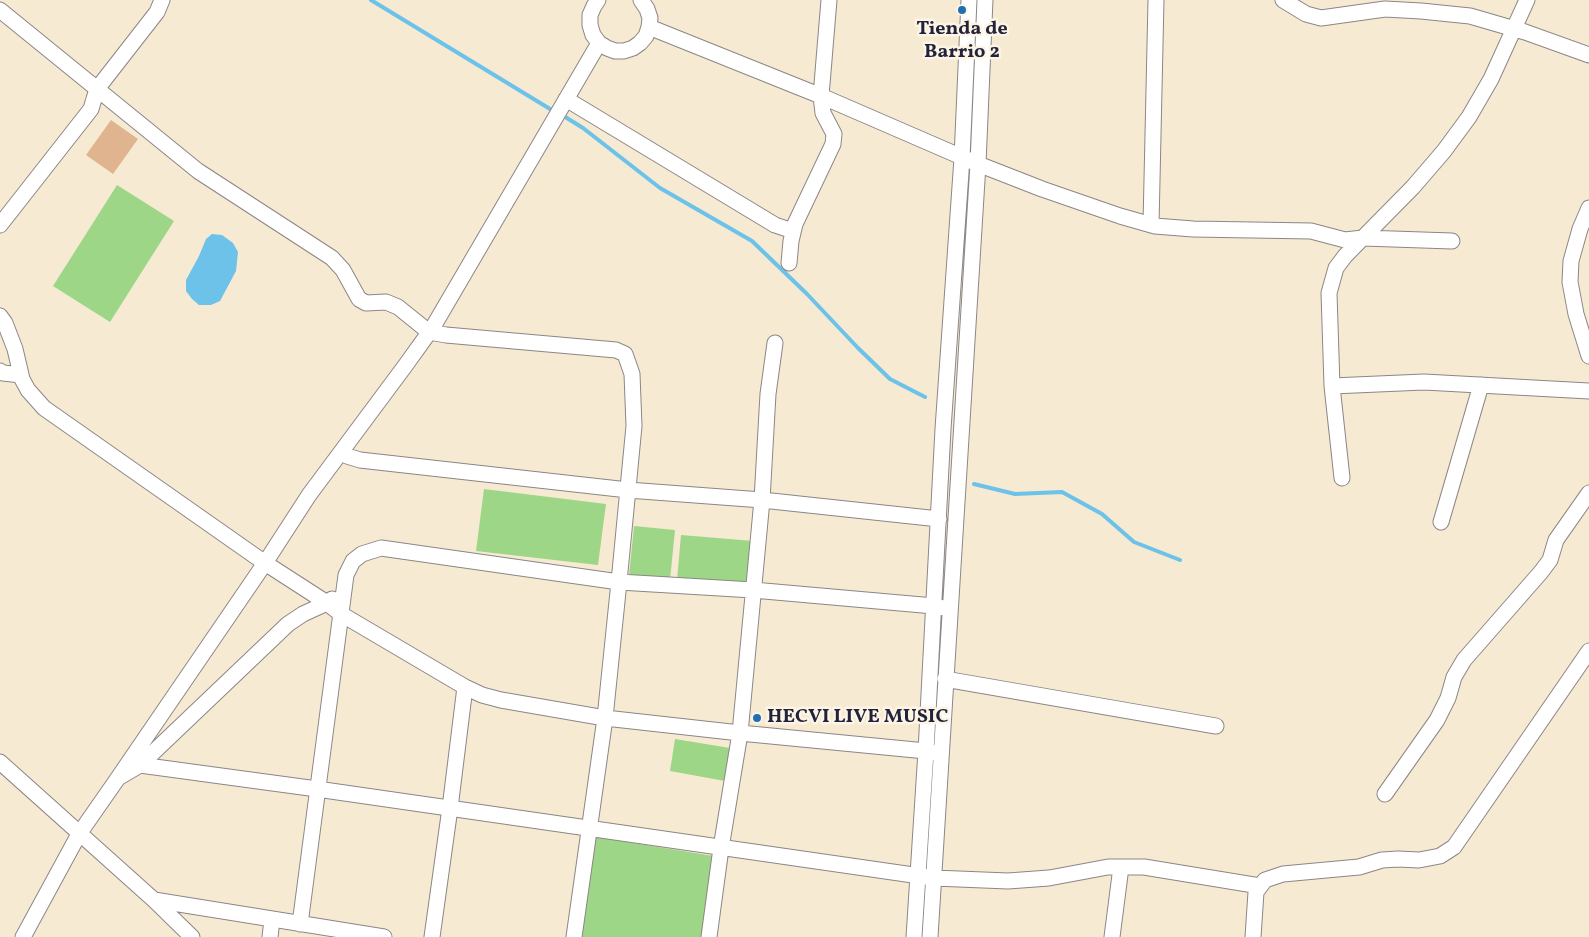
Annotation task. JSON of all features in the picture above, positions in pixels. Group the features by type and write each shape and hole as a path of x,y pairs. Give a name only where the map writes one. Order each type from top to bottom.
{"street":[{"path":"0,225 91,109 97,89 157,12 162,0"},
{"path":"598,0 590,15 593,35 599,43 616,51 633,48 646,36 650,18 647,8 641,0"},
{"path":"789,263 794,231 833,144 834,134 823,113 820,96 829,0"},
{"path":"930,937 934,878 934,606 943,429 962,158 969,0"},
{"path":"914,937 918,876 933,753 945,679 978,164 985,0"},
{"path":"1151,224 1156,0"},
{"path":"1283,0 1306,14 1322,18 1385,9 1421,10 1470,16 1525,32 1589,55"},
{"path":"1342,478 1332,386 1330,294 1336,268 1413,187 1469,117 1514,30 1527,0"},
{"path":"0,10 198,171 332,258 343,270 359,299 366,303 386,302 398,307 429,332 616,350 625,354 632,374 634,426 605,718 574,937"},
{"path":"649,27 820,96 962,158 1042,189 1120,216 1151,224 1193,229 1311,231 1344,240 1363,238 1452,241"},
{"path":"23,937 79,834 265,563 308,495 429,332 599,43"},
{"path":"566,99 775,224 794,231"},
{"path":"1589,208 1580,229 1571,261 1570,275 1576,314 1589,356"},
{"path":"0,316 5,323 15,349 21,375 28,390 44,408 341,614 465,687 482,695 605,718 933,753"},
{"path":"708,937 740,733 762,500 768,394 775,343"},
{"path":"0,371 3,374 21,375"},
{"path":"1332,386 1424,382 1589,391"},
{"path":"1442,522 1481,385"},
{"path":"341,452 360,460 628,490 762,500 939,519"},
{"path":"1385,794 1436,720 1448,698 1454,677 1464,660 1542,572 1550,560 1556,540 1589,493"},
{"path":"300,924 346,575 353,561 362,554 381,548 620,582 753,590 950,609"},
{"path":"118,778 140,765 288,624 326,603 344,589"},
{"path":"1252,937 1256,892 1265,880 1283,874 1359,867 1382,860 1419,860 1440,856 1454,847 1589,651"},
{"path":"945,679 1216,726"},
{"path":"432,937 465,687"},
{"path":"0,762 154,900 192,937"},
{"path":"140,765 934,878 1008,881 1049,878 1108,867 1144,867 1260,886"},
{"path":"1112,937 1121,867"},
{"path":"154,900 384,937"},
{"path":"270,937 272,920"}],"green space":[{"path":"117,185 174,221 110,322 53,286"},
{"path":"484,489 606,504 598,565 476,551"},
{"path":"634,526 675,530 670,580 629,576"},
{"path":"681,535 753,541 750,586 677,580"},
{"path":"675,739 730,748 725,781 670,771"},
{"path":"596,837 714,856 701,937 581,937"}],"water":[{"path":"212,234 222,235 233,243 238,252 236,271 220,301 211,305 199,305 186,291 186,280 206,239"}],"building":[{"path":"111,120 138,139 113,174 86,155"}],"waterway":[{"path":"371,0 555,112"},
{"path":"562,115 583,128 660,188 752,241 890,379 925,397"},
{"path":"974,484 1015,494 1062,492 1102,514 1134,542 1180,560"}],"place":[{"name":"Tienda de Barrio 2","path":"962,10"},
{"name":"HECVI LIVE MUSIC","path":"757,718"}]}
